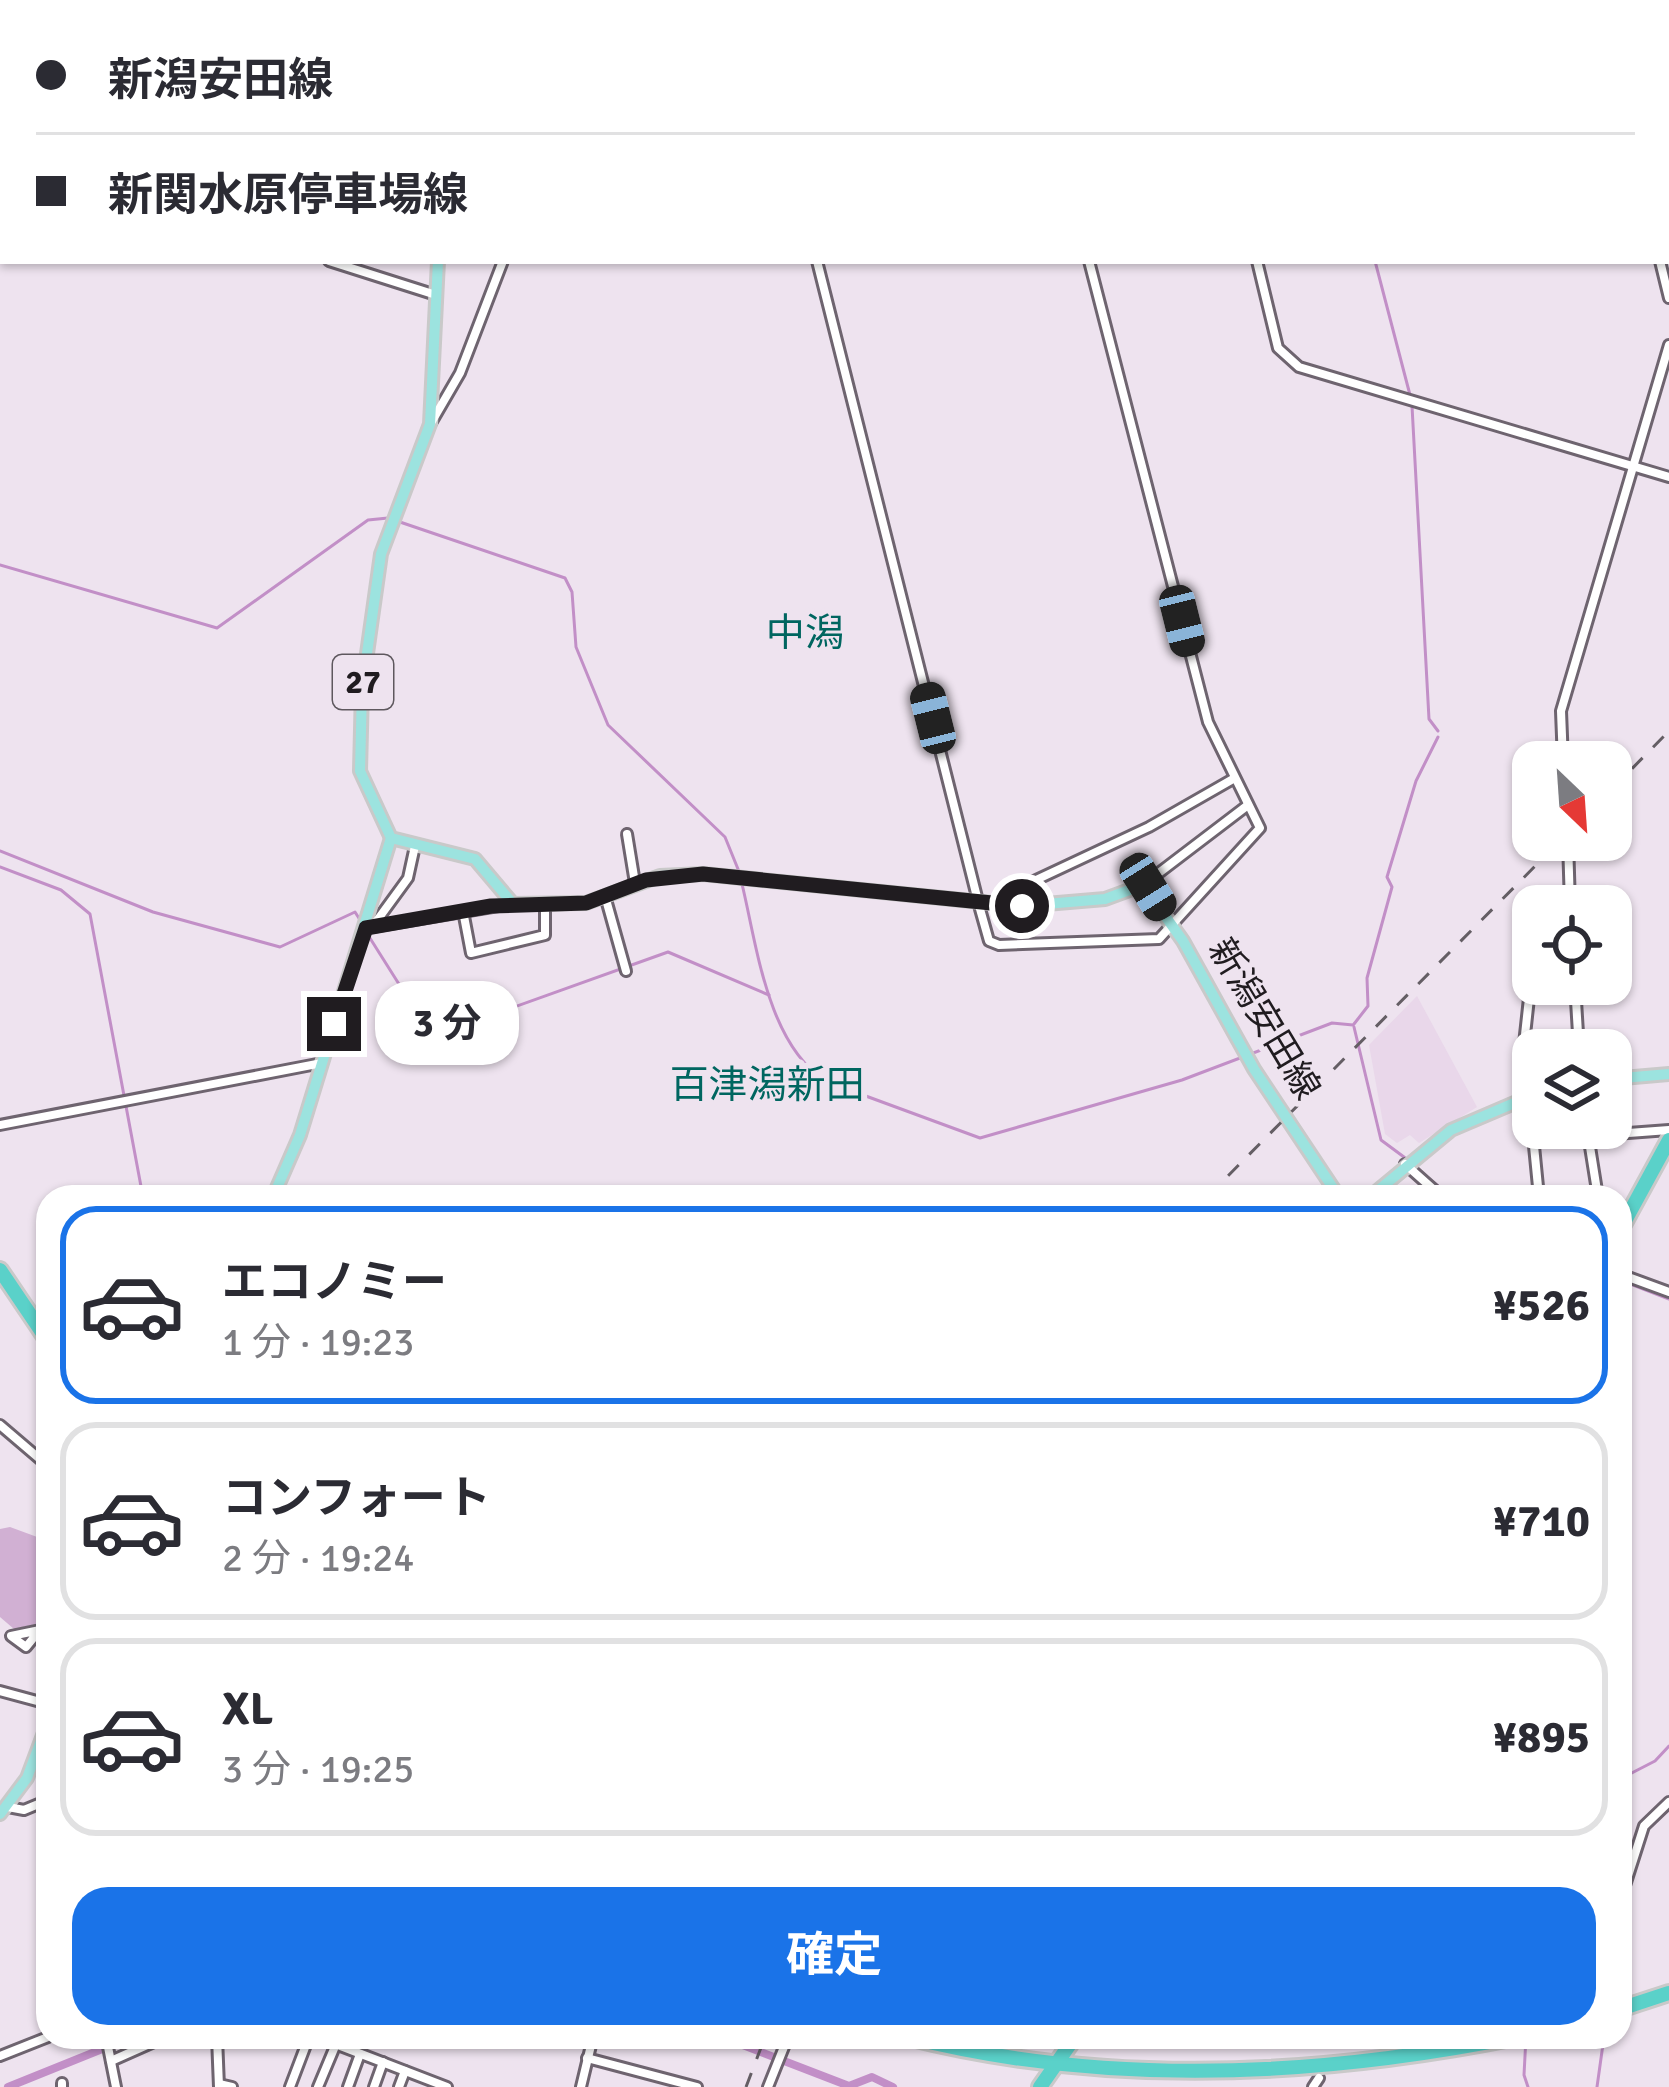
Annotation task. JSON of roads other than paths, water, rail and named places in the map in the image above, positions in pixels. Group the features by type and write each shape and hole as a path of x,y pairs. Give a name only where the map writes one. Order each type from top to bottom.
{"highway":[{"path":"1632,1208 1669,1140"},
{"path":"0,1270 36,1323"},
{"path":"1632,2005 1669,1993"},
{"path":"962,2049 1081,2071 1243,2071 1362,2062 1442,2049"},
{"path":"1039,2087 1066,2049"},
{"path":"1070,2049 1068,2061 1081,2071"},
{"path":"1020,2062 1038,2073 1039,2087"}],"main road":[{"name":"27","path":"392,838 364,782 358,753 378,569 430,424 438,264"},
{"path":"278,1185 300,1136 369,927 392,838 475,859 513,904 586,903 660,876 725,874 1022,906 1105,899 1143,885"},
{"name":"新潟安田線","path":"1143,885 1172,926 1247,1058 1332,1185"},
{"path":"1632,1077 1669,1073"},
{"path":"1382,1185 1409,1159 1473,1117 1512,1103"},
{"path":"4,1810 27,1778 36,1754"}],"street":[{"path":"338,264 437,296"},
{"path":"430,424 460,373 502,264"},
{"path":"818,264 979,903 994,945 1153,941 1260,828 1208,722 1090,264"},
{"path":"1258,264 1277,348 1299,367 1669,477"},
{"path":"1661,264 1669,298"},
{"path":"1563,741 1562,711 1669,345"},
{"path":"1022,906 1021,887 1149,827 1233,778"},
{"path":"1143,885 1248,805"},
{"path":"627,834 635,884"},
{"path":"369,927 409,878 415,846"},
{"path":"604,896 626,969"},
{"path":"463,911 471,953 545,935 544,902"},
{"path":"369,927 513,904"},
{"path":"0,1125 322,1064"},
{"path":"1632,1131 1669,1130"},
{"path":"1535,1149 1537,1185"},
{"path":"1591,1149 1596,1185"},
{"path":"1409,1159 1432,1185"},
{"path":"1632,1279 1669,1290"},
{"path":"0,1425 36,1456"},
{"path":"0,1691 36,1701"},
{"path":"1632,1858 1644,1826 1669,1802"},
{"path":"4,1810 36,1805"},
{"path":"0,2056 36,2042"},
{"path":"109,2049 116,2087"},
{"path":"111,2059 136,2049"},
{"path":"217,2049 219,2086 232,2087"},
{"path":"307,2049 291,2084 308,2087"},
{"path":"318,2087 334,2049"},
{"path":"348,2049 447,2087"},
{"path":"581,2087 590,2049"},
{"path":"768,2087 783,2049"},
{"path":"347,2087 360,2054"},
{"path":"587,2058 697,2087"},
{"path":"374,2087 383,2062"},
{"path":"399,2087 405,2071"}],"waterway":[{"path":"649,0 685,0"},
{"path":"1376,264 1410,395"},
{"path":"1412,406 1429,719 1438,731"},
{"path":"0,565 217,628 368,520 388,518"},
{"path":"397,521 565,578 572,592 576,647 608,725 725,837 740,874"},
{"path":"1354,1024 1368,1006 1367,978 1392,887 1387,877 1416,781 1438,737"},
{"path":"0,851 153,912 280,947 355,912 362,923"},
{"path":"0,867 61,890 90,914 141,1185"},
{"path":"742,884 767,991 805,1064 825,1081 980,1138 1182,1080 1332,1023 1353,1025"},
{"path":"368,935 409,1000 464,1025 668,952 769,995"},
{"path":"1354,1027 1381,1140 1408,1160"},
{"path":"1414,1167 1437,1185"},
{"path":"1632,1285 1669,1299"},
{"path":"1632,1773 1655,1761 1669,1746"},
{"path":"8,2087 102,2049"},
{"path":"753,2049 849,2086 872,2077 893,2087"},
{"path":"1525,2049 1528,2087"},
{"path":"1597,2087 1602,2049"}],"railway":[{"path":"1632,769 1669,731"},
{"path":"1219,1185 1540,861"},
{"path":"746,2087 760,2049"}],"district":[{"name":"中潟","path":"805,633"},
{"name":"百津潟新田","path":"767,1085"}]}
